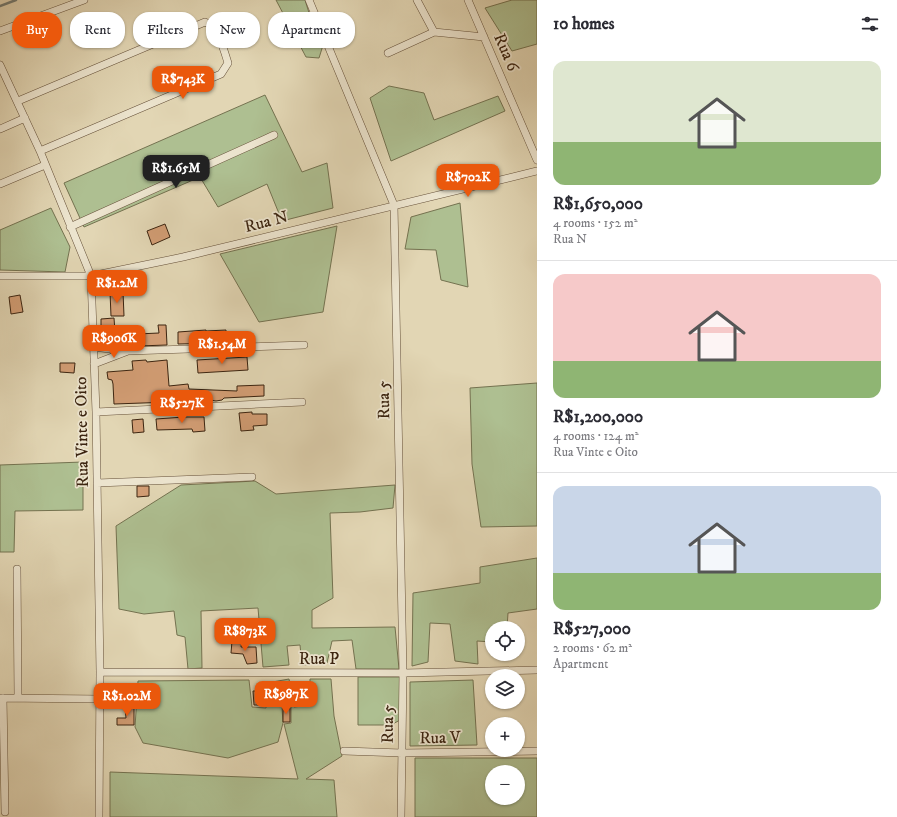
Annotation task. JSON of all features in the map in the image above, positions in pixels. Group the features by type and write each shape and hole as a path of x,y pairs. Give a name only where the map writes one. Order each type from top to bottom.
{"street":[{"path":"0,31 84,0"},
{"name":"Rua 5","path":"309,0 394,205 403,673 401,817"},
{"path":"417,0 434,32"},
{"name":"Rua 6","path":"468,0 537,160"},
{"path":"18,101 205,22 214,28 228,63 221,74 40,152"},
{"path":"388,53 434,32 484,37"},
{"name":"Rua Vinte e Oito","path":"0,65 18,101 40,152 91,276 96,412 100,672 98,817"},
{"path":"0,129 25,118"},
{"path":"70,227 274,135"},
{"path":"0,184 45,165"},
{"name":"Rua N","path":"0,276 91,276 183,257 537,171"},
{"path":"93,347 128,351 304,344"},
{"path":"94,364 128,351"},
{"path":"96,412 302,402"},
{"path":"97,483 252,477"},
{"path":"17,569 18,698"},
{"name":"Rua P","path":"100,672 403,673 537,670"},
{"path":"5,812 2,698 100,699"},
{"name":"Rua V","path":"344,751 402,753 537,751"}],"green space":[{"path":"276,0 305,0 309,12 282,12"},
{"path":"512,0 537,0 537,44 512,51 485,8"},
{"path":"301,48 322,48 319,58 306,57"},
{"path":"389,86 424,93 434,120 498,96 505,111 391,161 370,98"},
{"path":"265,95 302,172 327,163 333,208 282,221 267,184 218,207 200,177 84,227 64,183"},
{"path":"460,203 468,287 441,280 436,250 405,249 411,217"},
{"path":"51,208 70,247 65,272 0,270 0,230"},
{"path":"337,226 323,312 259,322 220,254"},
{"path":"537,383 537,526 481,527 472,464 470,388"},
{"path":"83,462 83,510 15,511 14,552 0,552 0,465"},
{"path":"255,481 276,494 395,485 393,508 360,512 330,513 333,598 312,610 312,628 395,627 399,669 356,669 352,640 332,641 327,663 302,665 300,645 287,646 289,665 263,667 258,608 201,611 202,668 188,669 185,637 177,635 174,611 144,614 119,609 116,526 181,485"},
{"path":"537,558 537,609 508,613 507,621 485,621 485,642 477,641 478,664 455,661 450,624 430,623 428,662 412,666 413,593 480,583 480,567"},
{"path":"358,677 401,677 400,720 391,725 358,725"},
{"path":"289,679 294,707 310,705 310,679 331,679 334,716 342,756 306,779 334,780 337,817 110,817 110,772 298,779 284,724 291,723 291,707 282,708 283,723 278,742 228,758 143,743 135,727 138,681 249,680 252,707 266,708 267,683"},
{"path":"473,680 477,745 410,746 410,682"},
{"path":"415,758 537,758 537,817 415,817"}],"building":[{"path":"165,224 170,237 152,245 147,231"},
{"path":"110,292 123,292 124,316 111,316"},
{"path":"20,295 23,312 11,314 9,297"},
{"path":"114,318 115,332 119,332 120,341 106,341 105,327 101,328 101,319"},
{"path":"158,325 166,325 167,345 138,346 137,334 159,333"},
{"path":"226,330 226,343 178,344 178,332"},
{"path":"247,357 248,370 198,373 197,360"},
{"path":"146,360 147,362 167,360 169,386 188,384 189,389 237,391 237,386 264,385 264,396 224,398 216,401 197,398 171,402 114,404 113,384 112,380 108,379 107,372 133,370 132,361"},
{"path":"60,363 75,363 74,373 60,372"},
{"path":"252,412 252,414 267,414 267,425 253,426 254,430 241,431 239,413"},
{"path":"204,417 205,431 193,432 192,429 157,430 156,419"},
{"path":"143,419 144,432 133,433 132,420"},
{"path":"137,486 149,486 149,496 137,497"},
{"path":"242,640 241,647 256,647 257,663 247,664 243,654 231,653 232,641"},
{"path":"307,689 308,700 301,700 300,690"},
{"path":"253,691 265,691 266,705 254,705"},
{"path":"125,707 134,707 134,725 117,725 117,718 126,718"},
{"path":"283,708 290,708 290,722 283,722"}],"waterway":[{"path":"0,6 16,0"}]}
